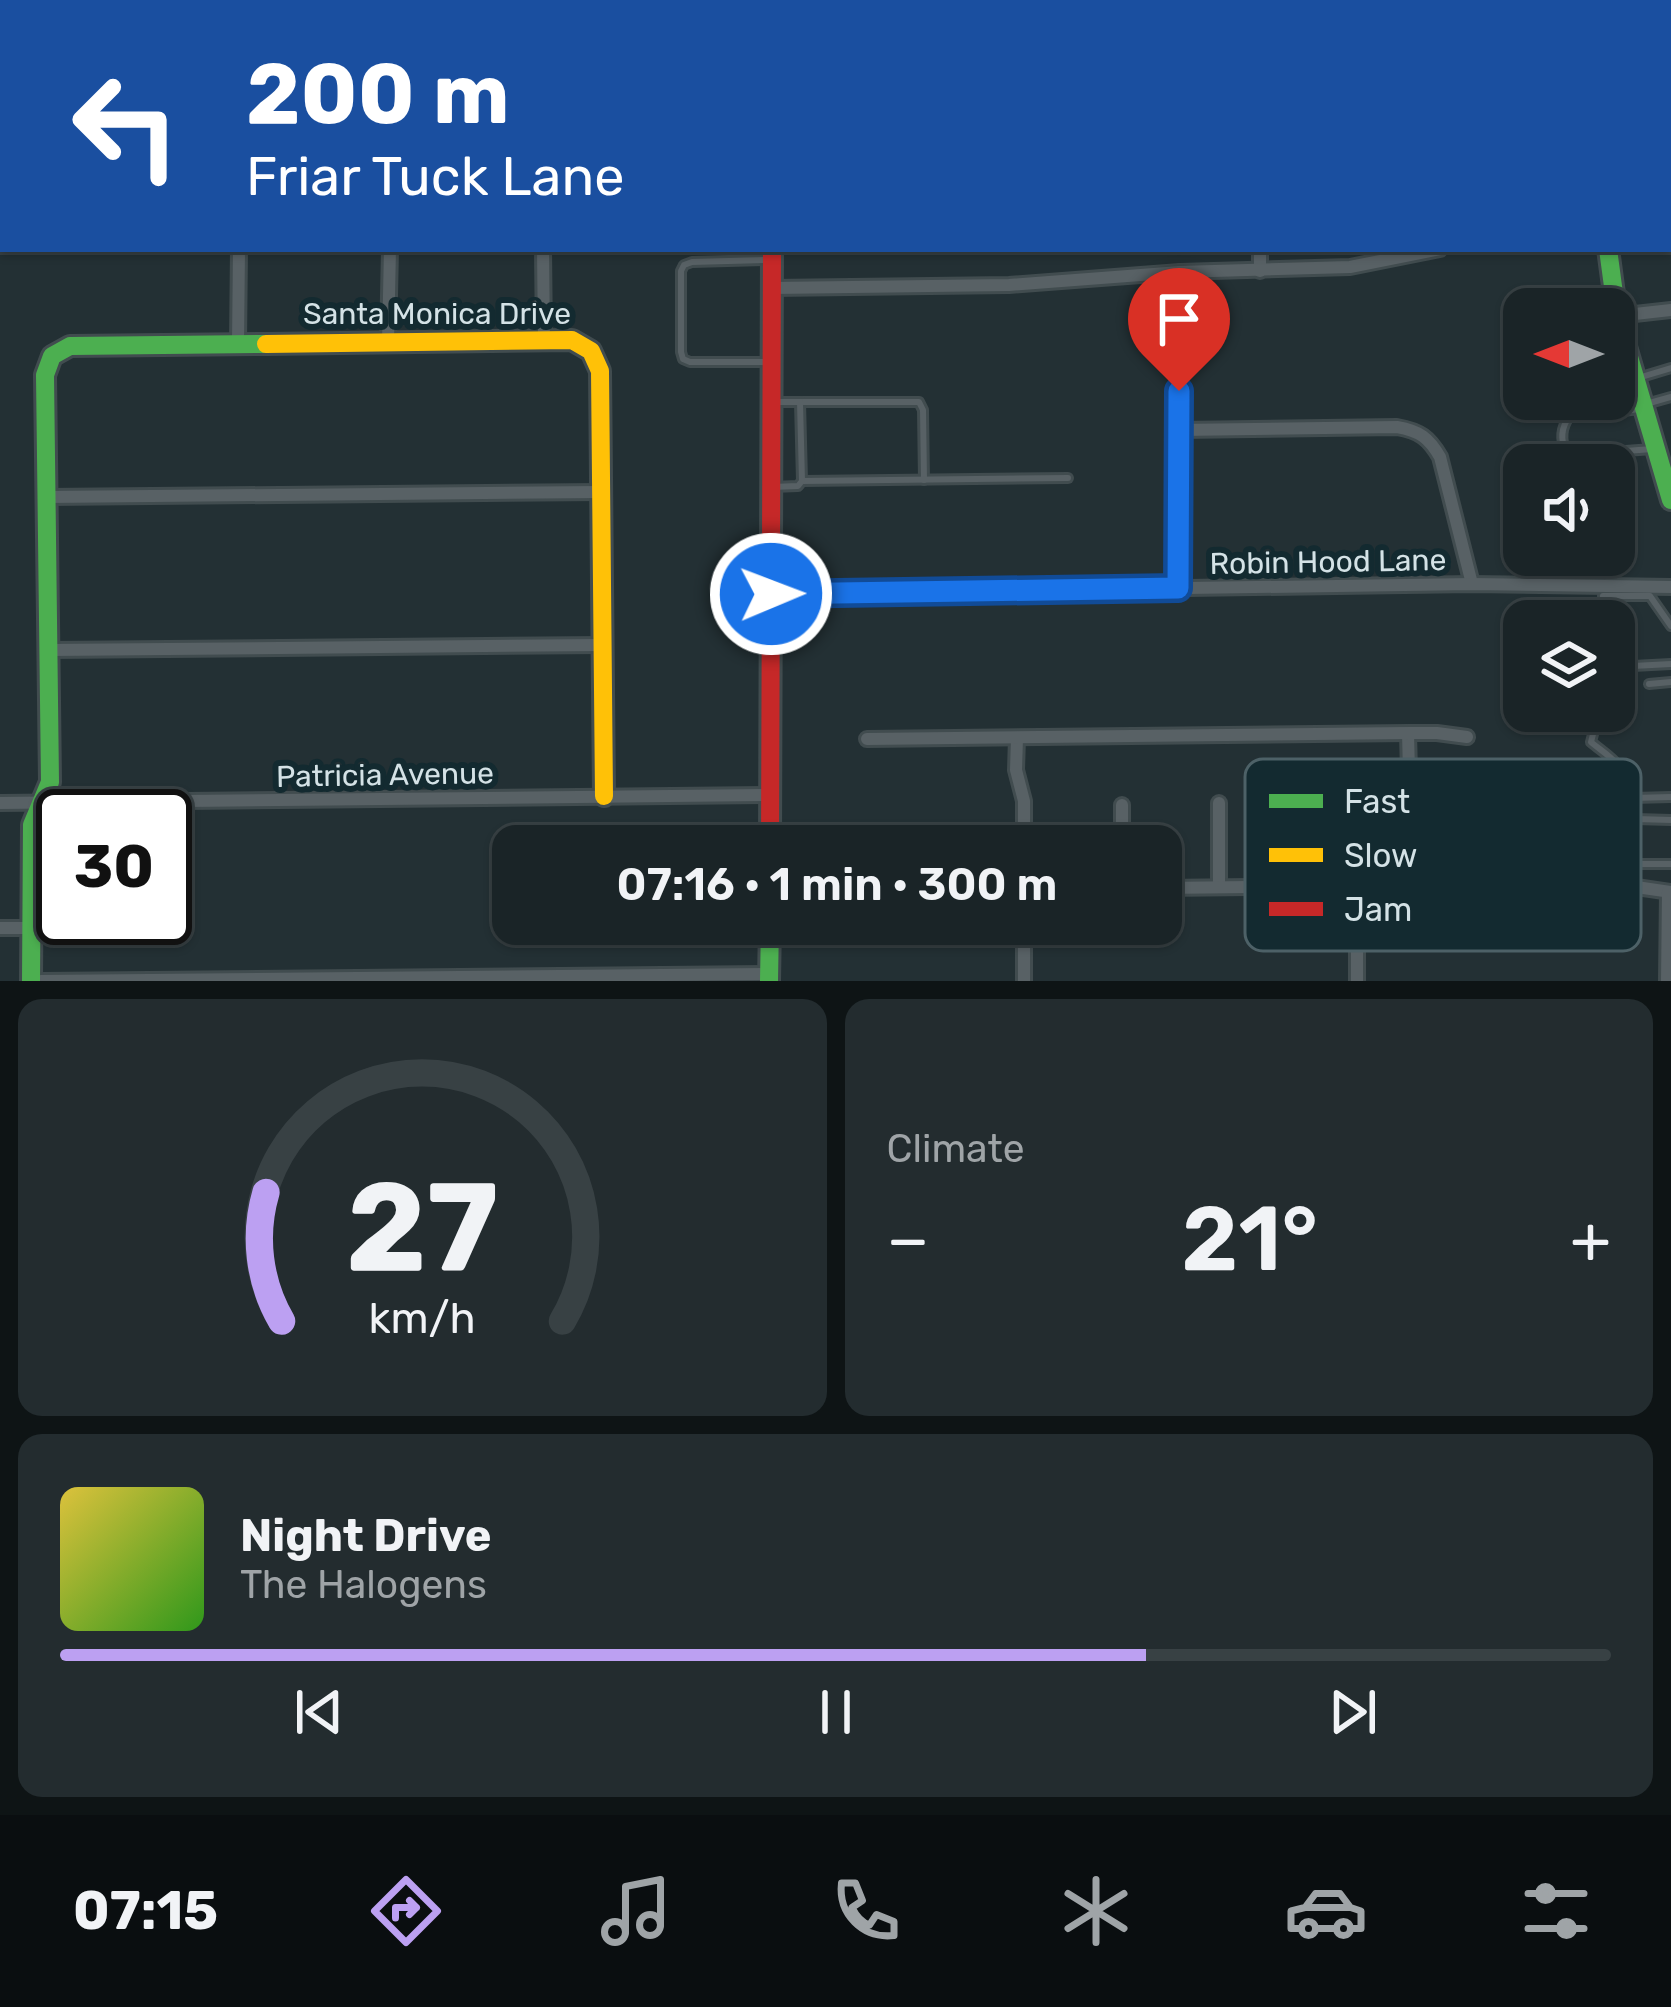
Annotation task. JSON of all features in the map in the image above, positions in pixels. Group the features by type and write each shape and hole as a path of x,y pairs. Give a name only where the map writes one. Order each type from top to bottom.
{"street":[{"path":"238,344 239,252"},
{"path":"388,342 390,252"},
{"path":"543,252 544,340"},
{"path":"1260,252 1260,271"},
{"path":"772,288 1010,285 1180,272 1350,267 1425,252"},
{"path":"1608,252 1613,288"},
{"path":"770,825 772,254"},
{"path":"1178,588 1180,272"},
{"path":"1635,315 1671,310"},
{"name":"Santa Monica Drive","path":"47,497 45,375 52,356 70,346 544,340 584,344 597,358 600,371 604,796"},
{"path":"1635,390 1660,444 1671,500"},
{"path":"1179,430 1415,430 1430,439 1440,458 1472,584"},
{"path":"47,789 47,497 601,492"},
{"name":"Robin Hood Lane","path":"771,594 1472,584 1650,592 1671,587"},
{"path":"50,650 603,645"},
{"path":"867,739 1408,733 1467,737"},
{"path":"1408,733 1409,759"},
{"path":"1016,738 1024,825"},
{"name":"Patricia Avenue","path":"192,800 770,795"},
{"name":"Patricia Avenue","path":"0,803 36,802"},
{"path":"1219,887 1220,803"},
{"path":"1122,805 1122,825"},
{"path":"36,816 32,825 36,981 770,977 770,945"},
{"path":"1182,888 1245,887"},
{"path":"1667,981 1670,892"},
{"path":"0,928 32,928"},
{"path":"1024,945 1024,981"}],"lane":[{"path":"772,254 684,265 681,352 690,362 772,362"},
{"path":"1635,373 1671,368"},
{"path":"1660,444 1573,455 1562,445 1562,426 1570,417 1643,407 1671,397"},
{"path":"771,402 919,402 924,480"},
{"path":"771,487 798,486 802,481 800,402"},
{"path":"802,481 1068,478"},
{"path":"1603,592 1603,600"},
{"path":"1650,592 1671,626"},
{"path":"1635,666 1671,664"},
{"path":"1649,684 1671,682"},
{"path":"1594,732 1591,742 1611,759"},
{"path":"1641,798 1671,797"},
{"path":"1641,819 1671,820"},
{"path":"1641,865 1671,863"}],"traffic: fast":[{"path":"1608,252 1617,316 1671,500"},
{"path":"31,981 32,825 50,782 45,375 52,356 70,346 266,344"},
{"path":"769,981 770,945"}],"traffic: slow":[{"path":"266,344 572,340 591,351 600,371 604,796"}],"traffic: jam":[{"path":"770,825 772,252"}],"route":[{"path":"771,594 1178,588 1179,391"}]}
